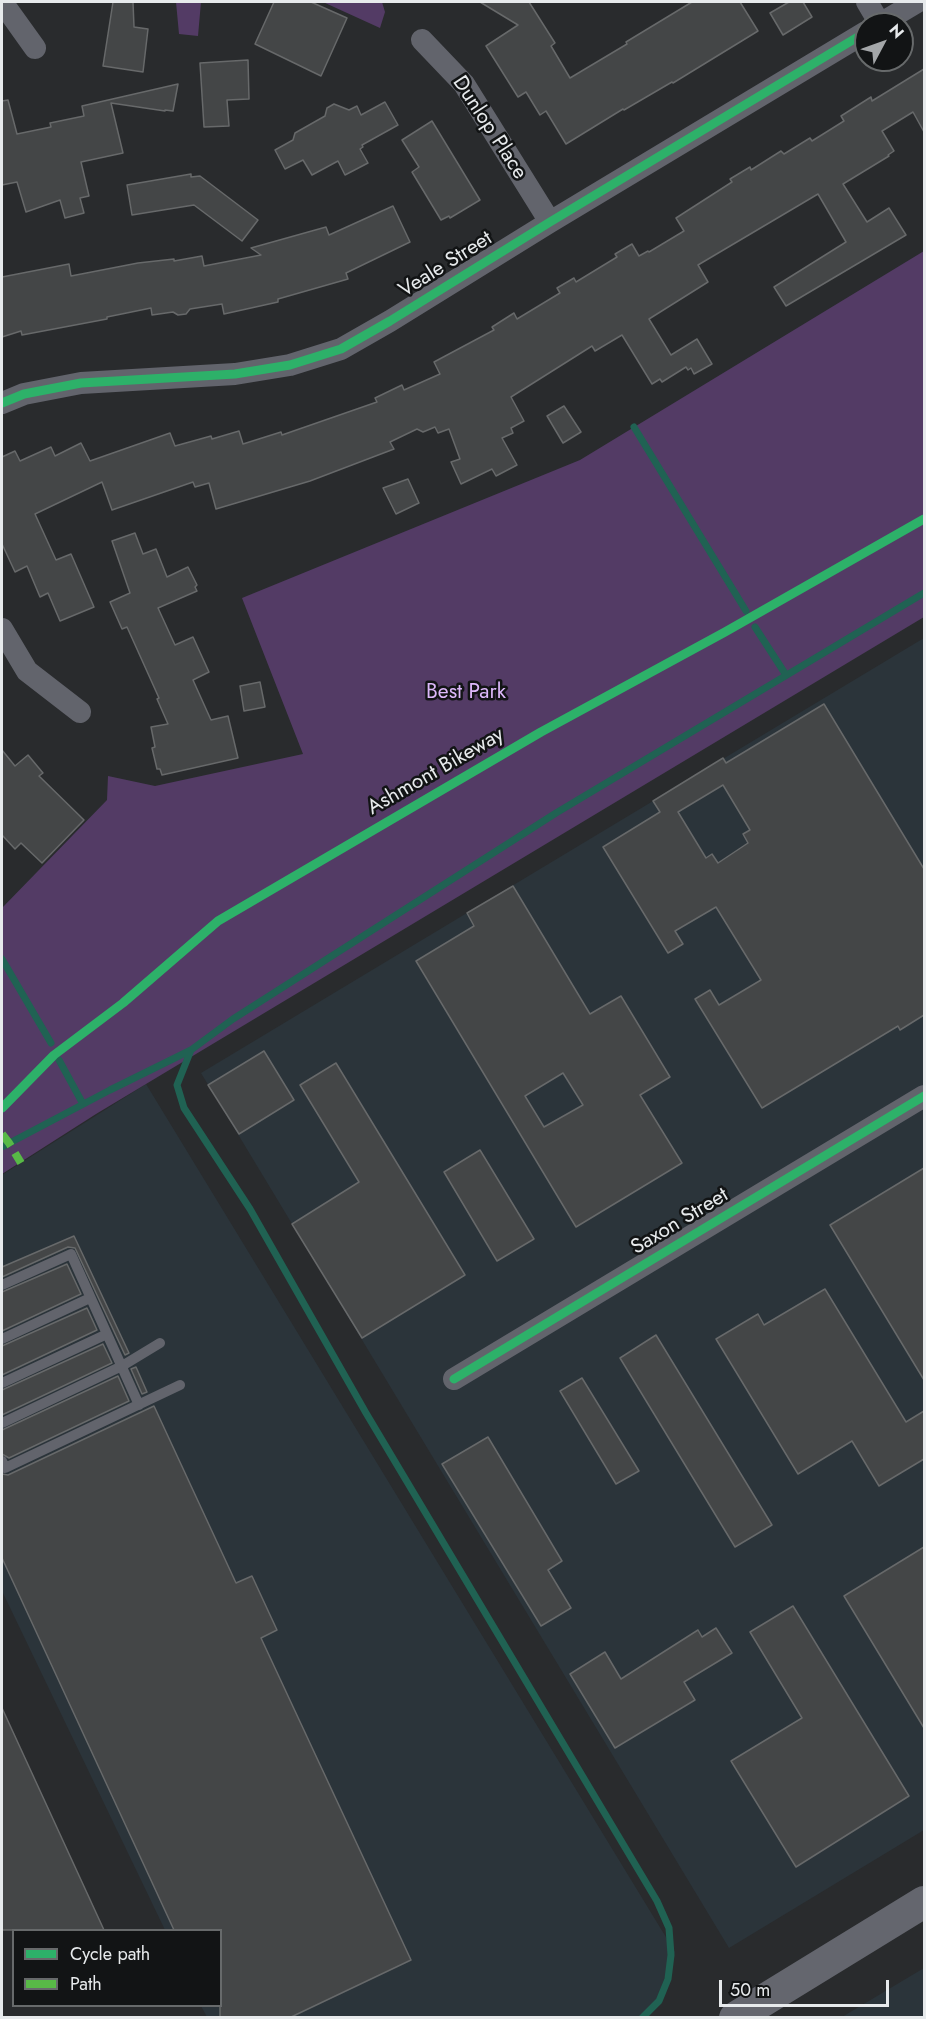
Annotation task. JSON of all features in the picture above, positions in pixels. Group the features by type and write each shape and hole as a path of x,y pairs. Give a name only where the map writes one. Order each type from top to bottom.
{"main road":[{"path":"735,2018 924,1902"}],"street":[{"path":"2,2 35,48"},
{"path":"900,12 917,2"},
{"name":"Veale Street","path":"2,403 24,394 81,383 235,374 290,365 341,349 854,39"},
{"name":"Dunlop Place","path":"422,40 464,84 550,222"},
{"path":"2,629 27,671 80,712"},
{"name":"Saxon Street","path":"454,1379 924,1096"}],"lane":[{"path":"2,1285 71,1254 139,1405"},
{"path":"2,1339 90,1298"},
{"path":"2,1383 107,1334"},
{"path":"2,1424 122,1366 160,1343"},
{"path":"2,1461 5,1468 180,1385"}],"shaded area":[{"path":"924,638 924,1830 729,1948 201,1073"},
{"path":"146,1084 675,1952 647,2018 207,2017 202,2007 222,2007 222,1929 165,1929 2,1591 2,1175"},
{"path":"924,1968 924,2017 842,2017"}],"green space":[{"path":"176,2 201,2 198,36 179,34"},
{"path":"323,2 382,2 385,12 380,28"},
{"name":"Best Park","path":"924,251 924,617 96,1114 2,1174 2,908 107,800 108,776 155,786 303,754 242,598 580,460"}],"building":[{"path":"113,2 133,2 134,27 148,29 143,72 103,66"},
{"path":"274,2 311,2 347,18 321,76 255,44"},
{"path":"480,2 529,2 555,43 551,46 570,78 692,2 740,2 758,31 566,144 546,111 540,115 526,92 518,97 486,46 518,25"},
{"path":"789,2 803,2 812,17 783,35 770,13"},
{"path":"248,60 249,99 227,100 229,126 204,127 200,63"},
{"path":"924,69 924,132 913,112 882,131 894,151 843,184 867,222 889,208 906,235 786,306 774,287 846,242 818,194 698,265 708,282 649,319 671,355 697,339 712,364 694,374 691,368 688,370 686,367 662,382 660,379 652,384 622,335 595,351 592,346 511,397 524,421 511,428 513,433 502,438 517,465 496,476 492,469 461,484 451,462 460,459 449,429 438,433 435,427 423,432 417,429 390,442 394,449 310,481 216,509 209,483 195,487 193,482 112,510 102,482 35,514 56,560 71,554 94,607 60,621 48,593 40,597 27,566 15,572 2,544 2,457 15,451 20,461 51,447 55,456 81,443 90,461 170,433 175,446 239,431 243,444 281,432 282,435 377,402 375,398 402,385 404,390 440,374 434,362 494,330 492,327 514,313 517,319 560,293 557,288 574,278 576,282 617,257 615,254 632,244 639,256 684,231 676,218 732,182 730,179 750,167 751,170 781,151 784,154 810,138 812,141 844,121 841,116 871,97 872,101"},
{"path":"178,84 173,111 111,103 123,153 81,162 89,196 80,198 84,213 65,218 60,200 26,212 17,182 2,185 2,101 8,100 17,134 51,127 50,123 84,116 82,106"},
{"path":"385,102 398,125 362,145 360,149 368,163 345,175 338,161 312,175 303,160 285,169 275,150 293,140 295,133 325,116 327,108 334,104 349,110 357,106 361,115"},
{"path":"432,121 480,200 450,218 449,216 441,220 412,172 419,167 402,140"},
{"path":"191,174 191,177 200,176 258,220 242,241 194,205 132,215 127,185"},
{"path":"393,206 410,242 346,273 348,279 278,299 278,302 224,314 222,304 190,309 186,314 178,315 173,312 152,315 151,308 107,317 107,319 22,335 21,331 2,337 2,277 69,264 71,276 138,263 174,259 174,261 202,256 204,266 261,255 251,248 326,227 329,235"},
{"path":"564,406 581,432 563,443 547,416"},
{"path":"408,479 419,503 396,514 383,488"},
{"path":"135,533 143,554 156,549 167,577 188,567 197,585 195,587 197,591 158,608 175,645 193,637 209,672 193,680 211,720 228,716 238,758 162,775 160,769 157,769 152,748 155,747 151,727 168,724 157,699 159,698 127,627 122,629 110,602 130,593 112,541"},
{"path":"260,682 265,707 244,711 240,686"},
{"path":"824,704 924,869 924,1015 900,1030 898,1026 762,1108 695,999 710,990 719,1005 761,980 716,907 675,931 683,944 668,953 603,847 660,812 653,801 723,758 726,763","holes":["723,785 750,830 743,834 748,843 718,863 712,854 706,858 678,812"]},
{"path":"2,750 15,766 28,755 43,773 39,776 84,820 42,863 21,843 15,849 2,835"},
{"path":"513,886 590,1014 621,996 670,1077 640,1095 682,1163 576,1227 416,961 474,926 467,913","holes":["563,1073 583,1105 544,1127 525,1096"]},
{"path":"264,1051 294,1100 239,1134 208,1085"},
{"path":"336,1063 465,1275 362,1338 292,1224 359,1182 300,1085"},
{"path":"480,1150 534,1239 497,1261 444,1172"},
{"path":"924,1168 924,1380 830,1225"},
{"path":"74,1236 129,1353 125,1355 75,1248 68,1247 2,1277 2,1267"},
{"path":"67,1264 81,1294 2,1331 2,1292"},
{"path":"825,1289 906,1422 924,1411 924,1459 879,1486 852,1441 798,1474 716,1339 758,1314 764,1325"},
{"path":"87,1308 97,1330 2,1375 2,1346"},
{"path":"656,1335 772,1525 735,1547 620,1358"},
{"path":"103,1344 112,1363 2,1415 2,1390"},
{"path":"136,1367 147,1392 142,1394 131,1369"},
{"path":"118,1376 129,1401 9,1458 2,1454 2,1430"},
{"path":"582,1378 639,1471 616,1484 560,1391"},
{"path":"154,1406 236,1583 252,1576 277,1630 261,1638 411,1960 289,2018 220,2018 222,1929 174,1929 2,1558 2,1474 8,1475"},
{"path":"488,1437 562,1561 548,1570 571,1608 541,1626 442,1464"},
{"path":"924,1547 924,1728 844,1596"},
{"path":"793,1606 909,1796 796,1867 731,1761 802,1718 750,1632"},
{"path":"716,1628 732,1653 684,1682 695,1700 615,1748 570,1674 605,1652 621,1679 698,1630 702,1637"},
{"path":"2,1708 104,1929 2,1930"}],"waterway":[{"path":"634,427 746,611"},
{"path":"642,2018 659,2001 668,1979 671,1955 669,1928 657,1901 366,1413 250,1209 184,1108 177,1085 191,1050 233,1019 556,813 924,593"},
{"path":"755,627 786,675"},
{"path":"2,959 51,1043"},
{"path":"2,1147 191,1050"},
{"path":"59,1060 83,1104"}],"marked path":[{"path":"2,1134 21,1163"}],"cycle path":[{"path":"2,403 24,394 81,383 235,374 290,365 341,349 854,39"},
{"name":"Ashmont Bikeway","path":"2,1108 54,1055 123,1003 218,921 541,732 725,632 924,519"},
{"path":"454,1379 924,1096"}]}
